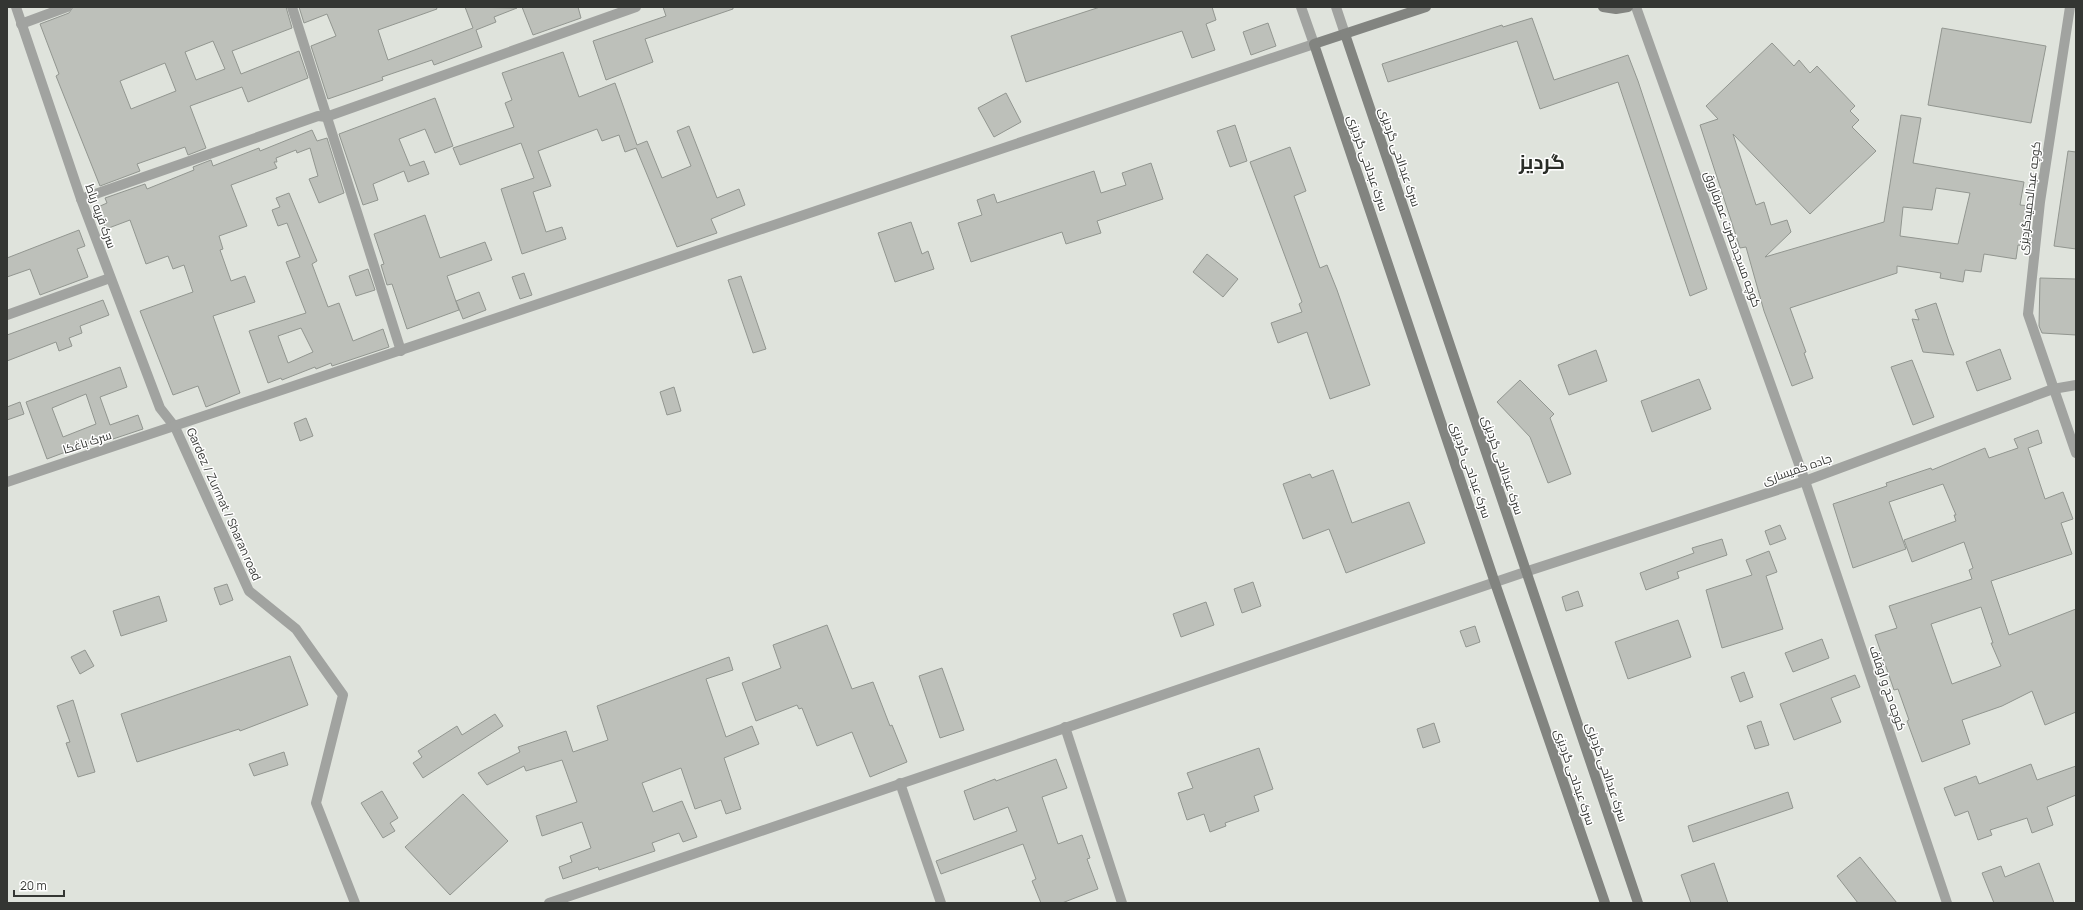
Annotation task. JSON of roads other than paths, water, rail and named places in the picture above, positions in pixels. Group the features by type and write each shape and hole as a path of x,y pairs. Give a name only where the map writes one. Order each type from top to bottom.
{"main road":[{"path":"1314,44 1426,7"},
{"path":"1604,7 1616,9 1628,7"},
{"name":"سرک عبدالحی گردیزی","path":"1345,34 1525,572 1638,903"},
{"name":"سرک عبدلحی گردیزی","path":"1314,44 1495,583 1605,903"}],"street":[{"name":"سرک قریه رباط","path":"16,7 81,199 110,278 160,408 175,427"},
{"path":"21,24 66,7"},
{"path":"292,7 401,351"},
{"path":"81,199 318,116 326,117 636,7"},
{"path":"1301,7 1314,44"},
{"path":"1336,7 1345,34"},
{"name":"کوچه مسجدحضرت عمرفاروق","path":"1636,7 1805,481"},
{"name":"کوچه عبدالحمیدگردیزی","path":"2070,7 2040,202 2028,314 2076,453"},
{"name":"سرک باغکا","path":"7,482 175,427 1314,44"},
{"path":"7,315 110,278"},
{"name":"جاده کمیساری","path":"549,903 1525,572 1805,481 2053,389 2076,385"},
{"name":"Gardez / Zurmat / Sharan road","path":"175,427 248,591 296,629 343,695 316,803 355,903"},
{"name":"کوچه حج و اوقاف","path":"1805,481 1947,903"},
{"path":"1065,727 1122,903"},
{"path":"900,783 941,903"}],"district":[{"name":"گردیز","path":"1542,161"}]}
